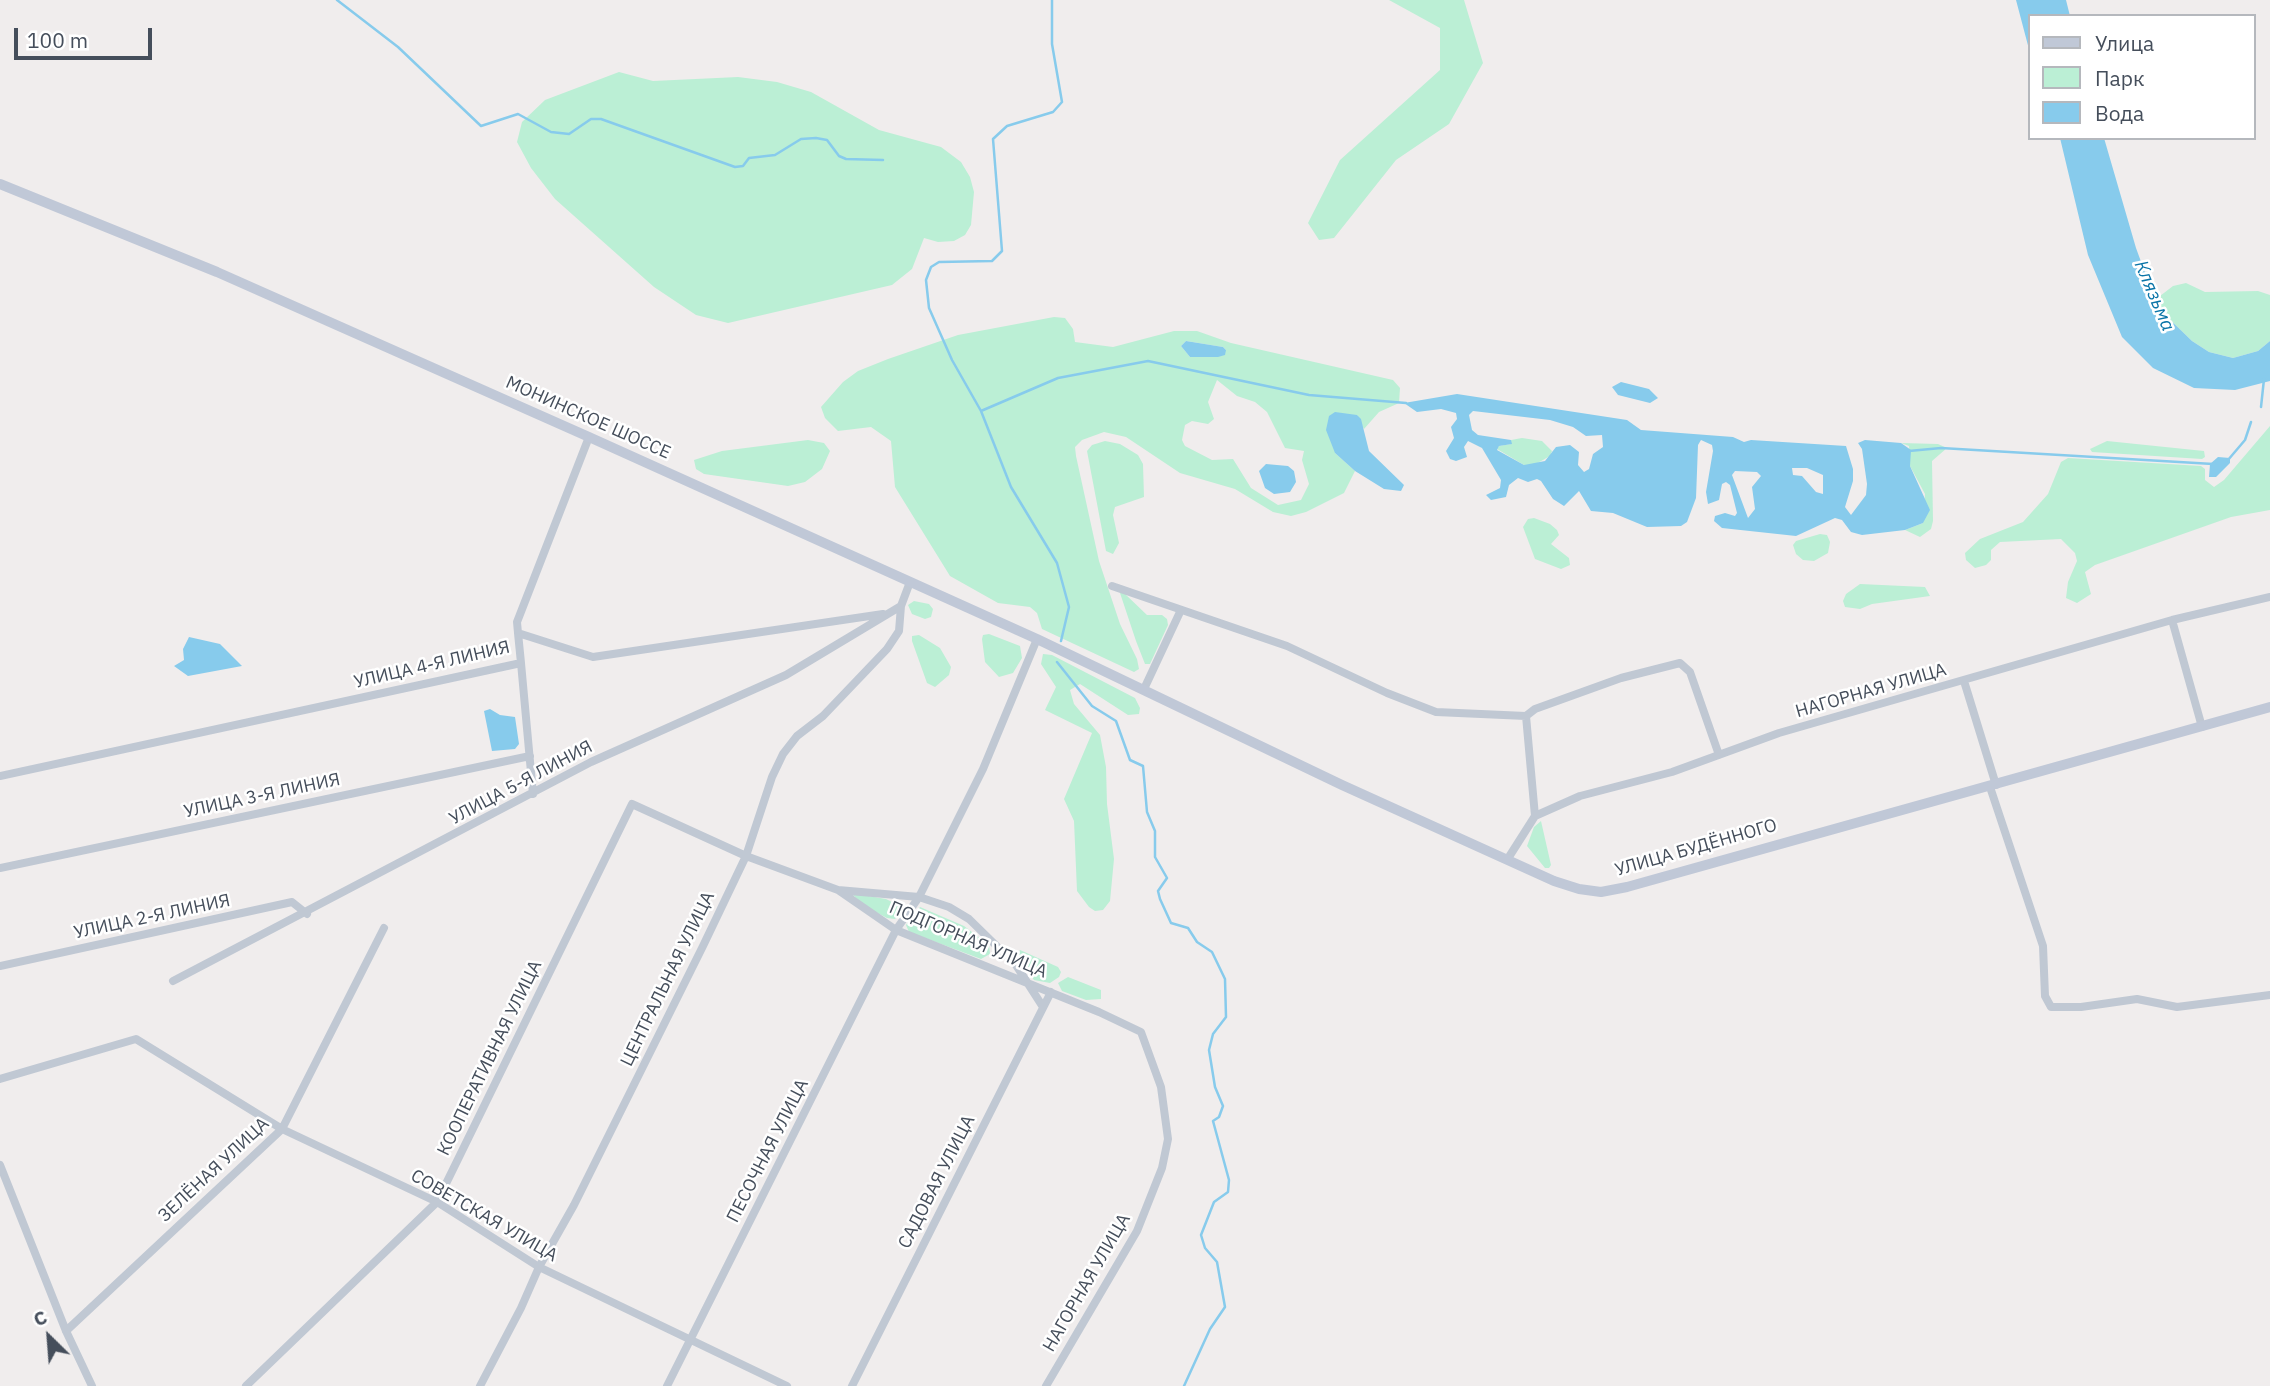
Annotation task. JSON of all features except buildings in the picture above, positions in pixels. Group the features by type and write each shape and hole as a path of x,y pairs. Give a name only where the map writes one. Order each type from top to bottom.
{"main road":[{"name":"МОНИНСКОЕ ШОССЕ","path":"0,184 217,272 1156,694"},
{"name":"УЛИЦА БУДЁННОГО","path":"1156,694 1554,881 1601,892 1993,786 2270,707"}],"street":[{"path":"518,633 517,622 589,437"},
{"name":"ЦЕНТРАЛЬНАЯ УЛИЦА","path":"480,1386 521,1308 539,1266 574,1205 746,856 772,777 783,754 797,736 823,716 887,649 899,631 901,606 910,582"},
{"path":"1112,586 1180,612 1287,646 1436,712 1526,716 1535,709 1621,678 1680,663 1690,672 1719,755"},
{"name":"НАГОРНАЯ УЛИЦА","path":"1535,816 1580,796 1672,772 1779,733 2172,620 2270,597"},
{"path":"883,614 901,606"},
{"path":"1144,689 1180,612"},
{"name":"УЛИЦА 4-Я ЛИНИЯ","path":"0,776 521,663 518,633 593,657 883,614"},
{"name":"УЛИЦА 5-Я ЛИНИЯ","path":"173,981 307,914 591,762 786,675 883,614"},
{"path":"2172,620 2202,727"},
{"path":"919,897 983,769 1037,639"},
{"path":"521,663 533,794"},
{"path":"1964,681 1993,786 2043,946 2045,996 2051,1007 2081,1007 2137,999 2177,1007 2218,1004 2270,995"},
{"path":"1507,860 1535,816 1526,716"},
{"name":"УЛИЦА 3-Я ЛИНИЯ","path":"0,868 530,756"},
{"name":"ПОДГОРНАЯ УЛИЦА","path":"632,804 746,856 838,890 896,930 1051,992 1141,1032"},
{"name":"КООПЕРАТИВНАЯ УЛИЦА","path":"246,1386 437,1202 632,804"},
{"path":"838,890 919,897 949,907 969,919 1001,949 1032,986 1043,1007"},
{"name":"ПЕСОЧНАЯ УЛИЦА","path":"667,1386 896,930 919,897"},
{"name":"УЛИЦА 2-Я ЛИНИЯ","path":"0,966 292,902 307,914"},
{"name":"ЗЕЛЁНАЯ УЛИЦА","path":"66,1331 282,1129 384,928"},
{"name":"САДОВАЯ УЛИЦА","path":"852,1386 1051,992"},
{"name":"НАГОРНАЯ УЛИЦА","path":"1046,1386 1137,1231 1162,1168 1168,1139 1161,1087 1141,1032"},
{"name":"СОВЕТСКАЯ УЛИЦА","path":"0,1079 136,1039 282,1129 437,1202 539,1266 787,1386"},
{"path":"0,1165 66,1331 92,1386"}],"green space":[{"path":"1389,0 1464,0 1483,63 1449,124 1396,160 1334,238 1319,240 1308,223 1340,160 1440,70 1440,28"},
{"path":"619,72 653,81 738,77 777,82 811,92 879,130 941,147 961,162 970,177 974,192 971,225 965,235 954,241 938,242 924,238 912,269 892,285 728,323 696,315 654,287 555,199 531,168 517,142 522,122 545,100"},
{"path":"2186,283 2205,292 2258,291 2270,295 2270,341 2258,351 2233,358 2209,352 2192,341 2158,308 2160,296 2173,286"},
{"path":"1054,317 1065,318 1073,329 1075,342 1113,347 1174,331 1197,331 1231,343 1393,380 1400,388 1399,403 1379,412 1364,429 1357,415 1335,453 1355,471 1344,493 1306,512 1291,516 1273,512 1235,489 1180,473 1126,437 1104,432 1082,440 1075,447 1099,561 1120,624 1137,659 1139,669 1134,672 1042,629 1037,613 1030,607 998,603 950,576 895,487 891,441 871,427 838,431 825,418 821,407 843,382 858,371 958,335","holes":["1186,341 1223,347 1226,350 1190,357 1181,346","1217,380 1237,396 1255,402 1267,412 1285,448 1304,451 1302,460 1309,484 1301,500 1278,505 1251,488 1233,459 1212,460 1185,446 1182,440 1185,425 1192,421 1208,424 1214,419 1208,402"]},
{"path":"2270,426 2270,510 2231,517 2095,565 2085,572 2091,594 2077,603 2066,598 2068,582 2077,561 2075,553 2061,539 2000,542 1991,550 1991,560 1986,565 1975,568 1966,560 1965,553 1980,539 2023,522 2048,494 2061,462 2068,458 2201,466 2205,469 2205,480 2214,487 2224,480"},
{"path":"1522,438 1542,441 1552,451 1550,456 1534,465 1524,465 1497,449 1499,446 1511,444 1511,440"},
{"path":"808,440 824,443 830,451 822,469 805,482 788,486 704,474 696,469 694,460 722,451"},
{"path":"1105,441 1120,444 1138,455 1143,464 1144,497 1115,507 1113,515 1119,543 1113,554 1106,551 1087,451 1092,445"},
{"path":"2107,441 2204,451 2205,457 2202,459 2092,452 2090,449"},
{"path":"1901,443 1938,444 1947,448 1932,461 1933,521 1931,529 1920,537 1905,530 1923,523 1925,494 1910,466 1909,446"},
{"path":"1534,518 1557,530 1559,535 1551,544 1569,558 1570,565 1561,569 1535,559 1523,527 1528,519"},
{"path":"1820,534 1827,535 1830,542 1828,553 1814,561 1803,560 1796,554 1793,545 1796,541"},
{"path":"1860,584 1925,587 1930,596 1872,604 1860,609 1845,607 1843,601 1846,594"},
{"path":"1123,592 1147,615 1162,615 1167,619 1168,625 1150,664 1145,664 1136,641 1120,593"},
{"path":"914,601 929,604 933,609 931,617 925,619 912,614 908,605"},
{"path":"989,634 1020,646 1022,658 1013,673 999,677 985,662 982,639 983,635"},
{"path":"919,635 940,648 951,667 949,675 935,687 927,683 912,641 912,636"},
{"path":"1043,654 1052,655 1135,698 1140,708 1139,714 1128,715 1080,684 1070,690 1074,704 1100,735 1106,767 1107,804 1114,859 1110,901 1103,910 1095,911 1089,907 1077,891 1074,821 1064,799 1092,733 1045,710 1056,687 1041,664"},
{"path":"1541,821 1551,865 1549,868 1545,868 1527,846 1534,827"},
{"path":"851,893 886,899 902,907 901,912 895,919 887,918 864,906"},
{"path":"920,907 964,926 989,945 990,954 981,959 909,932 906,925"},
{"path":"1020,950 1058,967 1061,972 1059,977 1050,983 1034,980 1017,957"},
{"path":"1068,977 1101,990 1101,999 1086,1000 1062,991 1058,983"}],"water":[{"path":"2016,0 2066,0 2070,14 2028,14 2028,45"},
{"path":"2060,140 2105,140 2136,248 2158,308 2192,341 2209,352 2233,358 2258,351 2270,341 2270,381 2235,390 2194,388 2153,368 2122,337 2088,255"},
{"path":"1186,341 1223,347 1226,350 1225,355 1190,357 1181,346"},
{"path":"1621,382 1649,389 1658,398 1650,403 1618,395 1612,387"},
{"path":"1457,394 1627,420 1641,430 1733,437 1744,442 1751,440 1846,446 1853,469 1853,481 1845,507 1851,515 1866,495 1862,449 1858,443 1865,440 1901,443 1911,450 1910,466 1930,510 1923,523 1905,530 1862,535 1851,532 1842,520 1835,518 1796,536 1722,528 1714,521 1715,516 1725,513 1735,516 1737,513 1730,485 1726,482 1722,484 1719,500 1708,504 1706,492 1713,451 1712,445 1701,440 1698,445 1696,498 1687,522 1681,526 1647,527 1613,513 1591,511 1579,491 1564,506 1553,499 1537,479 1528,482 1518,478 1509,485 1506,497 1491,500 1486,495 1500,488 1501,480 1482,448 1468,441 1464,447 1467,457 1456,461 1450,459 1446,451 1454,438 1451,427 1457,419 1456,413 1441,409 1417,412 1404,403","holes":["1473,411 1550,420 1573,427 1586,436 1602,435 1603,447 1593,454 1589,469 1584,472 1578,465 1579,452 1570,445 1556,447 1545,461 1524,465 1497,450 1499,446 1512,444 1511,440 1478,435 1472,430 1469,415","1792,468 1807,468 1823,475 1823,494 1816,492 1802,476 1793,475","1735,471 1757,472 1761,476 1752,487 1755,509 1748,518 1732,475"]},
{"path":"1335,412 1357,415 1361,419 1369,451 1404,485 1401,491 1384,489 1355,471 1335,453 1326,430 1329,416"},
{"path":"2218,457 2230,458 2230,463 2216,477 2209,477 2210,464"},
{"path":"1266,464 1288,466 1294,471 1296,482 1290,492 1274,494 1265,488 1259,471"},
{"path":"189,637 220,644 242,666 188,676 174,666 184,660 183,649"},
{"path":"490,709 500,715 515,717 519,744 515,749 492,751 484,711"}],"waterway":[{"path":"337,0 398,47 481,126 518,114 551,132 569,134 591,119 601,119 735,167 743,166 749,158 775,155 801,139 816,138 827,140 839,156 846,159 883,160"},
{"path":"1052,0 1052,44 1062,102 1053,112 1007,126 993,139 1002,251 992,261 939,262 931,267 926,280 929,308 952,360 981,411 1011,487 1057,563 1069,607 1061,641"},
{"path":"981,411 1058,378 1148,361 1309,395 1406,403"},
{"path":"2261,407 2264,379"},
{"path":"2228,460 2245,440 2251,422"},
{"path":"1909,451 1941,448 2213,464"},
{"path":"1057,662 1092,706 1116,721 1130,760 1143,766 1147,812 1155,831 1155,857 1167,878 1158,891 1160,899 1171,923 1188,928 1197,942 1212,952 1225,979 1226,1017 1213,1034 1209,1050 1215,1087 1223,1106 1219,1117 1213,1121 1229,1180 1228,1192 1214,1202 1201,1235 1205,1248 1217,1262 1225,1307 1210,1329 1184,1386"}],"water label":[{"name":"Клязьма","path":"2154,296"}]}
